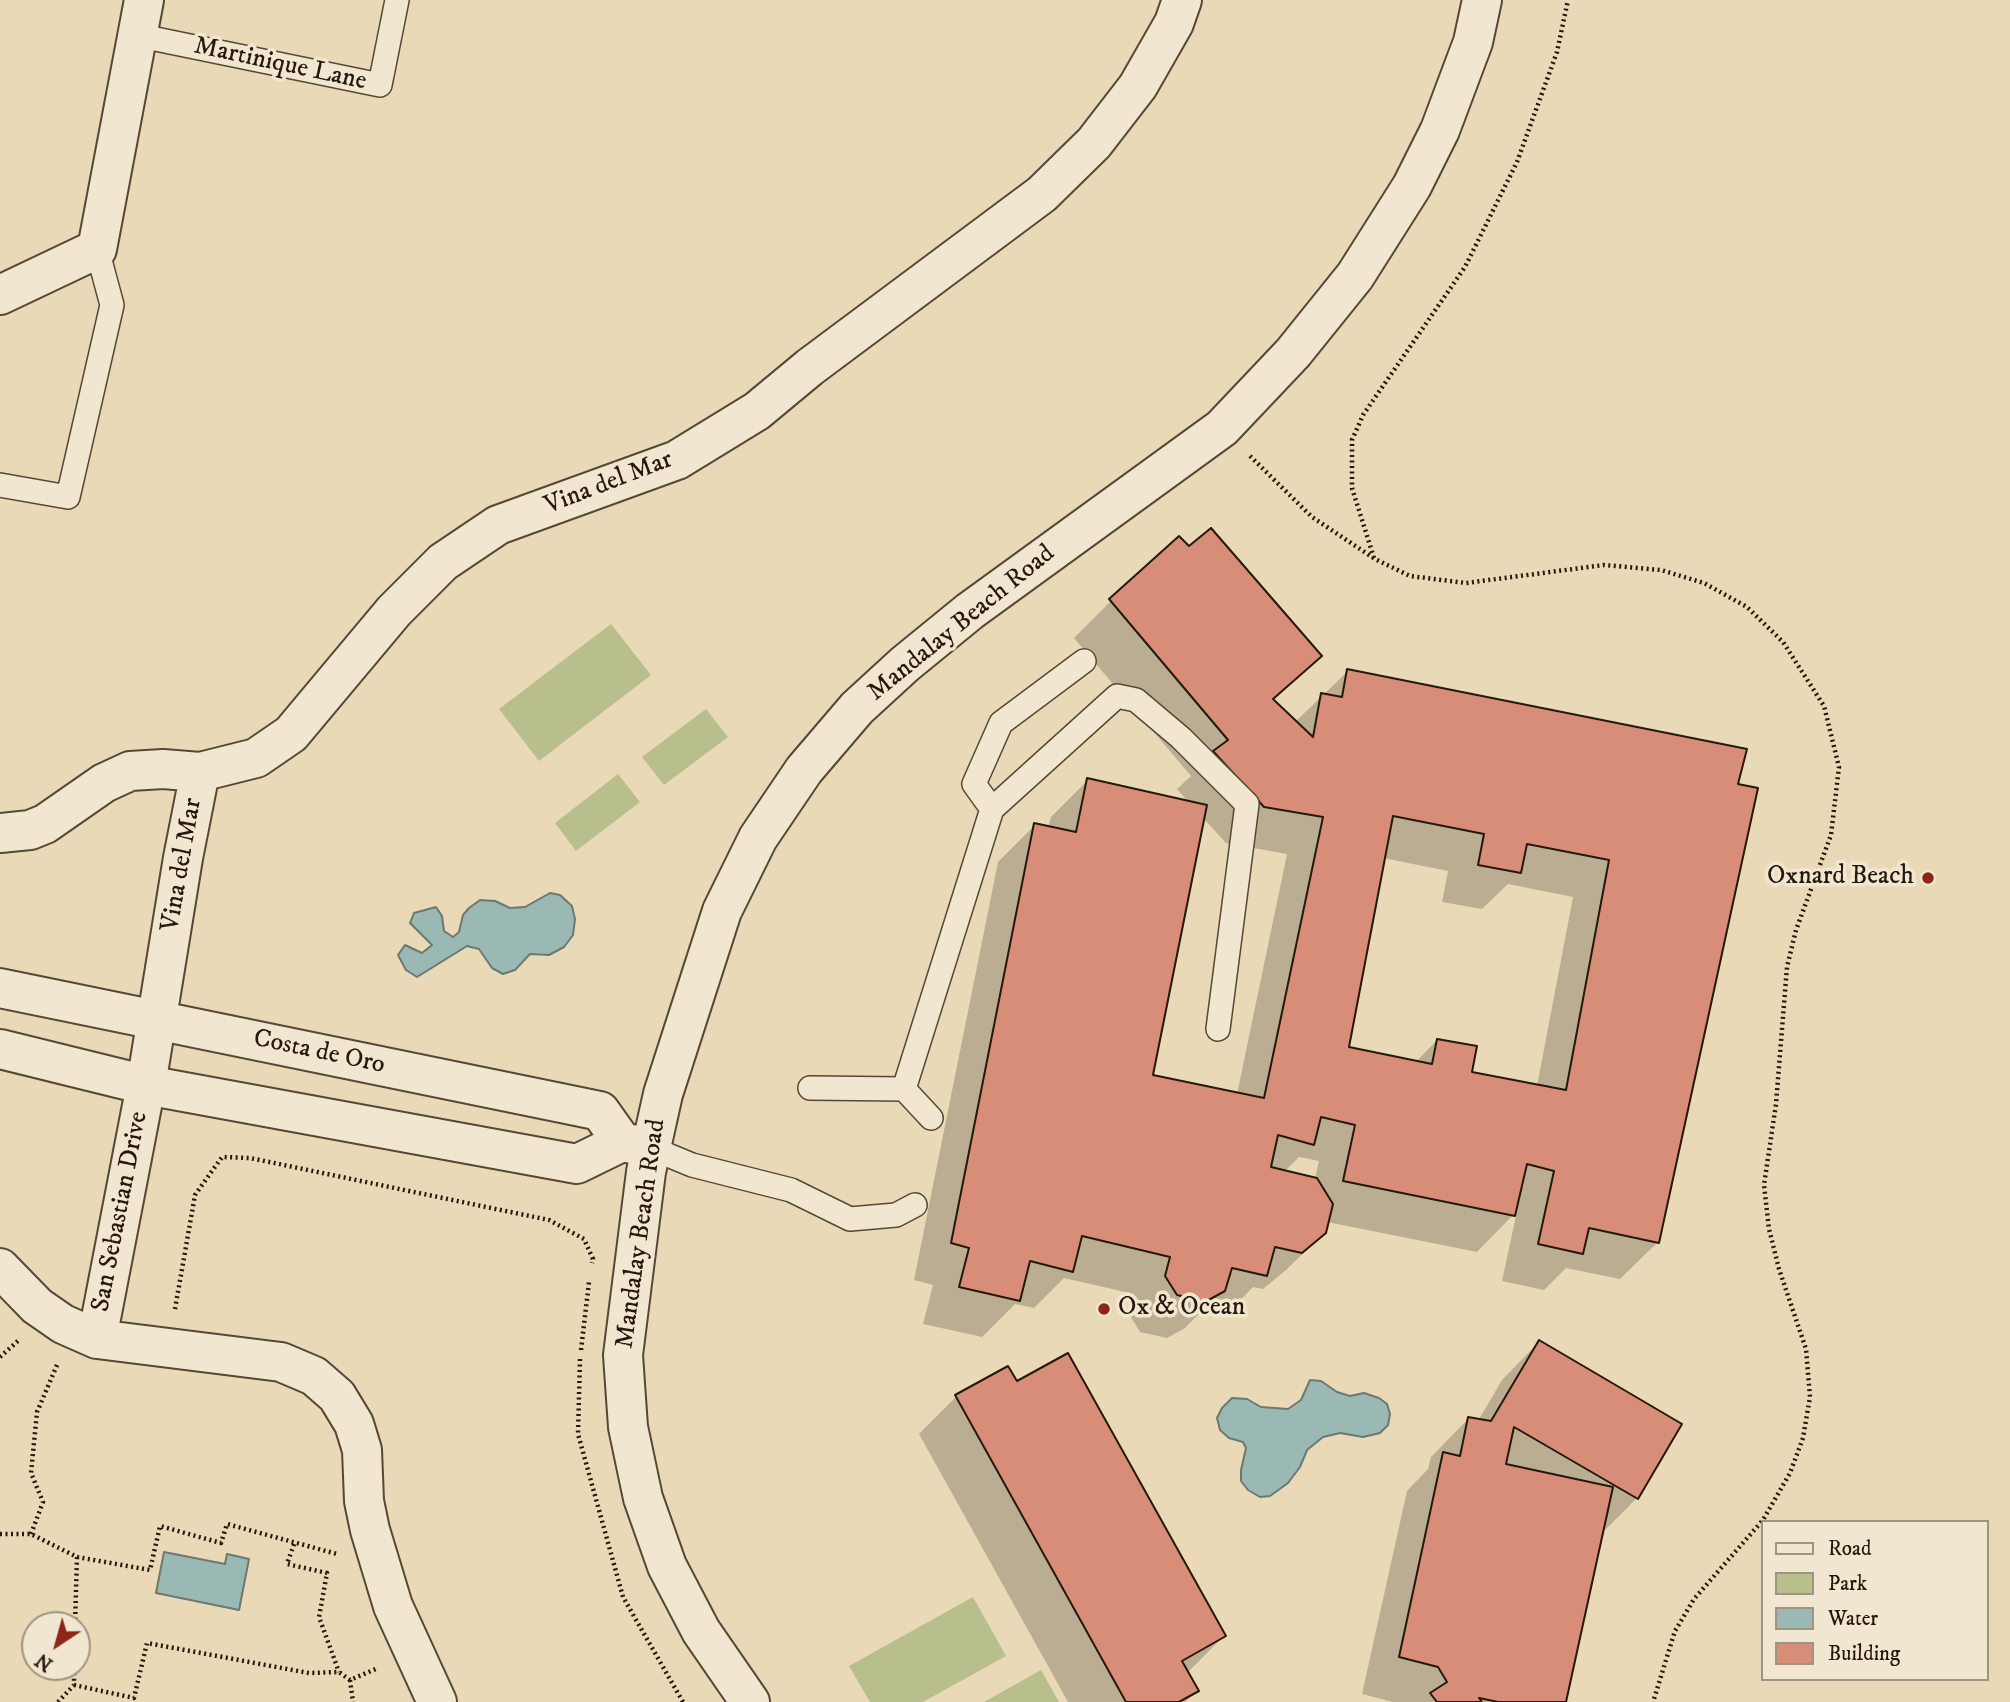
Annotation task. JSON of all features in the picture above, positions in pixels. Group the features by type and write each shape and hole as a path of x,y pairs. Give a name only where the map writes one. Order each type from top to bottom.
{"street":[{"name":"Vina del Mar","path":"146,1085 183,858 200,772 256,758 291,734 394,611 443,562 498,525 677,460 757,411 810,367 1042,194 1094,144 1138,86 1174,23 1182,0"},
{"name":"Mandalay Beach Road","path":"750,1702 701,1631 667,1566 643,1498 628,1427 623,1355 646,1172 636,1145 663,1094 722,911 758,838 804,770 857,708 905,664 970,611 1222,428 1293,354 1355,276 1412,186 1440,130 1473,42 1482,0"},
{"name":"Martinique Lane","path":"97,249 140,18"},
{"path":"0,295 97,249"},
{"path":"0,833 30,830 45,824 104,783 130,771 163,769 200,772"},
{"name":"Costa de Oro","path":"0,988 600,1111 636,1145"},
{"path":"0,1049 146,1085 578,1164 636,1145"},
{"name":"San Sebastian Drive","path":"86,1334 146,1085"},
{"name":"San Sebastian Drive","path":"0,1268 37,1306 63,1324 86,1334 281,1362 314,1376 337,1396 354,1424 362,1450 370,1530 393,1606 437,1702"}],"lane":[{"name":"Martinique Lane","path":"140,18 380,85 397,0"},
{"name":"Martinique Lane","path":"0,485 68,497 112,305 97,249"},
{"path":"992,809 974,784 1001,723 1084,661"},
{"path":"904,1089 992,809 1117,696 1136,700 1181,738 1247,804 1218,1029"},
{"path":"810,1088 904,1089 931,1118"},
{"path":"636,1145 692,1165 791,1190 850,1219 896,1215 915,1205"}],"path":[{"path":"1375,559 1352,488 1352,440 1363,415 1465,267 1517,162 1557,52 1568,0"},
{"path":"1222,428 1312,517 1375,559 1410,576 1466,583 1605,565 1661,570 1704,583 1747,607 1783,642 1824,706 1839,767 1831,835 1796,930 1787,967 1776,1104 1764,1185 1769,1229 1779,1269 1806,1349 1810,1397 1803,1438 1790,1473 1763,1520"},
{"path":"174,1317 195,1195 222,1157 250,1158 549,1220 584,1239 593,1259 582,1330 578,1434 624,1597 683,1702"},
{"path":"31,1534 43,1502 31,1473 37,1412 57,1364 86,1334"},
{"path":"1653,1702 1675,1631 1694,1599 1762,1521"},
{"path":"0,1534 31,1534 77,1557 150,1570 160,1526 221,1543 227,1524 340,1555"},
{"path":"294,1544 287,1564 327,1573 319,1617 339,1672 350,1680 353,1702"},
{"path":"75,1611 77,1557"},
{"path":"74,1685 134,1698 147,1643 309,1672 339,1672"},
{"path":"350,1680 413,1653"},
{"path":"58,1702 74,1685 74,1681"}],"green space":[{"path":"611,624 651,675 539,761 499,709"},
{"path":"706,709 728,737 664,785 642,757"},
{"path":"618,774 640,802 576,851 555,823"},
{"path":"973,1597 1006,1656 923,1702 870,1702 849,1666"},
{"path":"1041,1670 1059,1702 984,1702"}],"water":[{"path":"550,893 560,895 572,906 575,919 573,935 564,947 549,955 530,954 515,970 503,974 492,968 479,949 467,946 417,977 406,970 398,955 405,945 422,953 432,945 410,923 414,913 436,907 442,916 444,931 453,937 459,932 463,915 480,900 495,901 510,908 525,907"},
{"path":"1310,1380 1321,1381 1337,1392 1350,1396 1364,1393 1379,1398 1387,1404 1390,1414 1388,1425 1380,1433 1363,1437 1340,1433 1323,1437 1307,1450 1300,1467 1288,1483 1270,1496 1260,1497 1248,1490 1241,1481 1246,1448 1243,1442 1229,1438 1220,1430 1217,1418 1232,1398 1247,1399 1261,1407 1288,1409 1301,1400"},
{"path":"164,1552 225,1564 227,1554 249,1559 239,1610 156,1593"}],"building":[{"path":"1211,528 1322,656 1273,699 1313,737 1321,693 1342,697 1347,669 1747,749 1738,784 1758,788 1659,1243 1589,1228 1583,1254 1538,1244 1554,1171 1527,1164 1515,1216 1343,1181 1355,1125 1321,1117 1314,1145 1278,1135 1271,1167 1317,1178 1333,1204 1326,1233 1302,1253 1275,1247 1267,1276 1232,1268 1225,1291 1205,1302 1177,1295 1165,1276 1170,1257 1082,1236 1073,1272 1030,1261 1020,1301 959,1287 969,1248 951,1243 1034,823 1076,832 1087,778 1207,805 1153,1075 1264,1098 1323,817 1264,807 1213,751 1228,740 1109,599 1179,536 1189,546","holes":["1393,816 1484,834 1478,865 1521,873 1527,844 1609,860 1566,1090 1472,1072 1477,1046 1437,1039 1432,1064 1349,1047"]},
{"path":"1539,1340 1682,1424 1638,1499 1514,1427 1506,1464 1613,1487 1566,1702 1498,1702 1479,1698 1482,1702 1437,1702 1430,1693 1447,1682 1438,1667 1399,1657 1443,1452 1460,1456 1468,1417 1491,1421"},
{"path":"1068,1353 1226,1636 1182,1661 1199,1691 1179,1702 1126,1702 955,1395 1008,1366 1017,1381"}],"place":[{"name":"Oxnard Beach","path":"1928,878"},
{"name":"Ox & Ocean","path":"1104,1309"}]}
